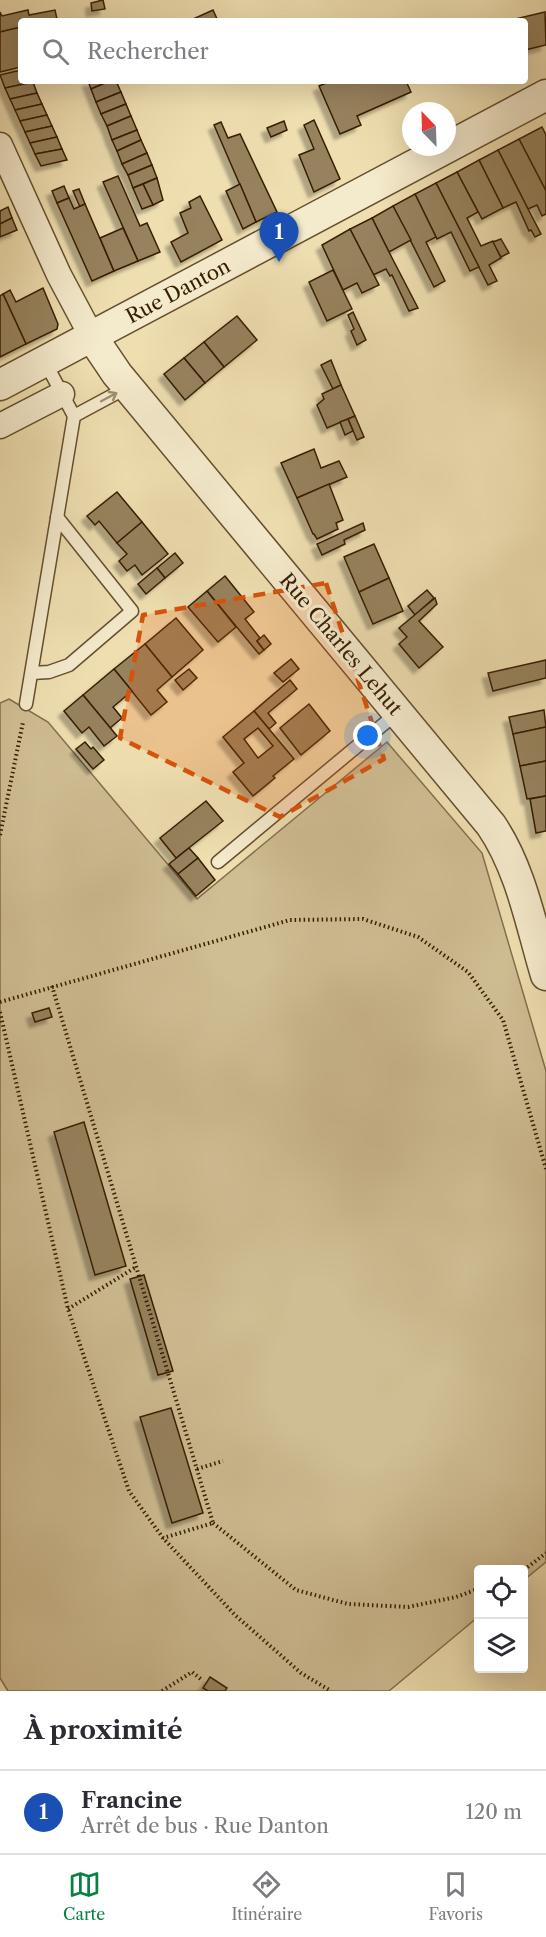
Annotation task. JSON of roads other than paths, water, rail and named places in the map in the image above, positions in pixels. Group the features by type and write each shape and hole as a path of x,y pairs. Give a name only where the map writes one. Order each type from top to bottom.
{"street":[{"name":"Rue Danton","path":"0,385 546,95"},
{"path":"0,145 59,275 92,337"},
{"name":"Rue Charles Lehut","path":"92,337 105,359 481,811 502,840 515,872 546,975"},
{"path":"0,426 62,394"}],"lane":[{"path":"26,704 74,416 45,362"},
{"path":"74,416 128,387"},
{"path":"32,673 49,672 69,665 132,610 57,517"},
{"path":"218,862 398,712"}],"place":[{"name":"Francine","path":"279,262"}]}
